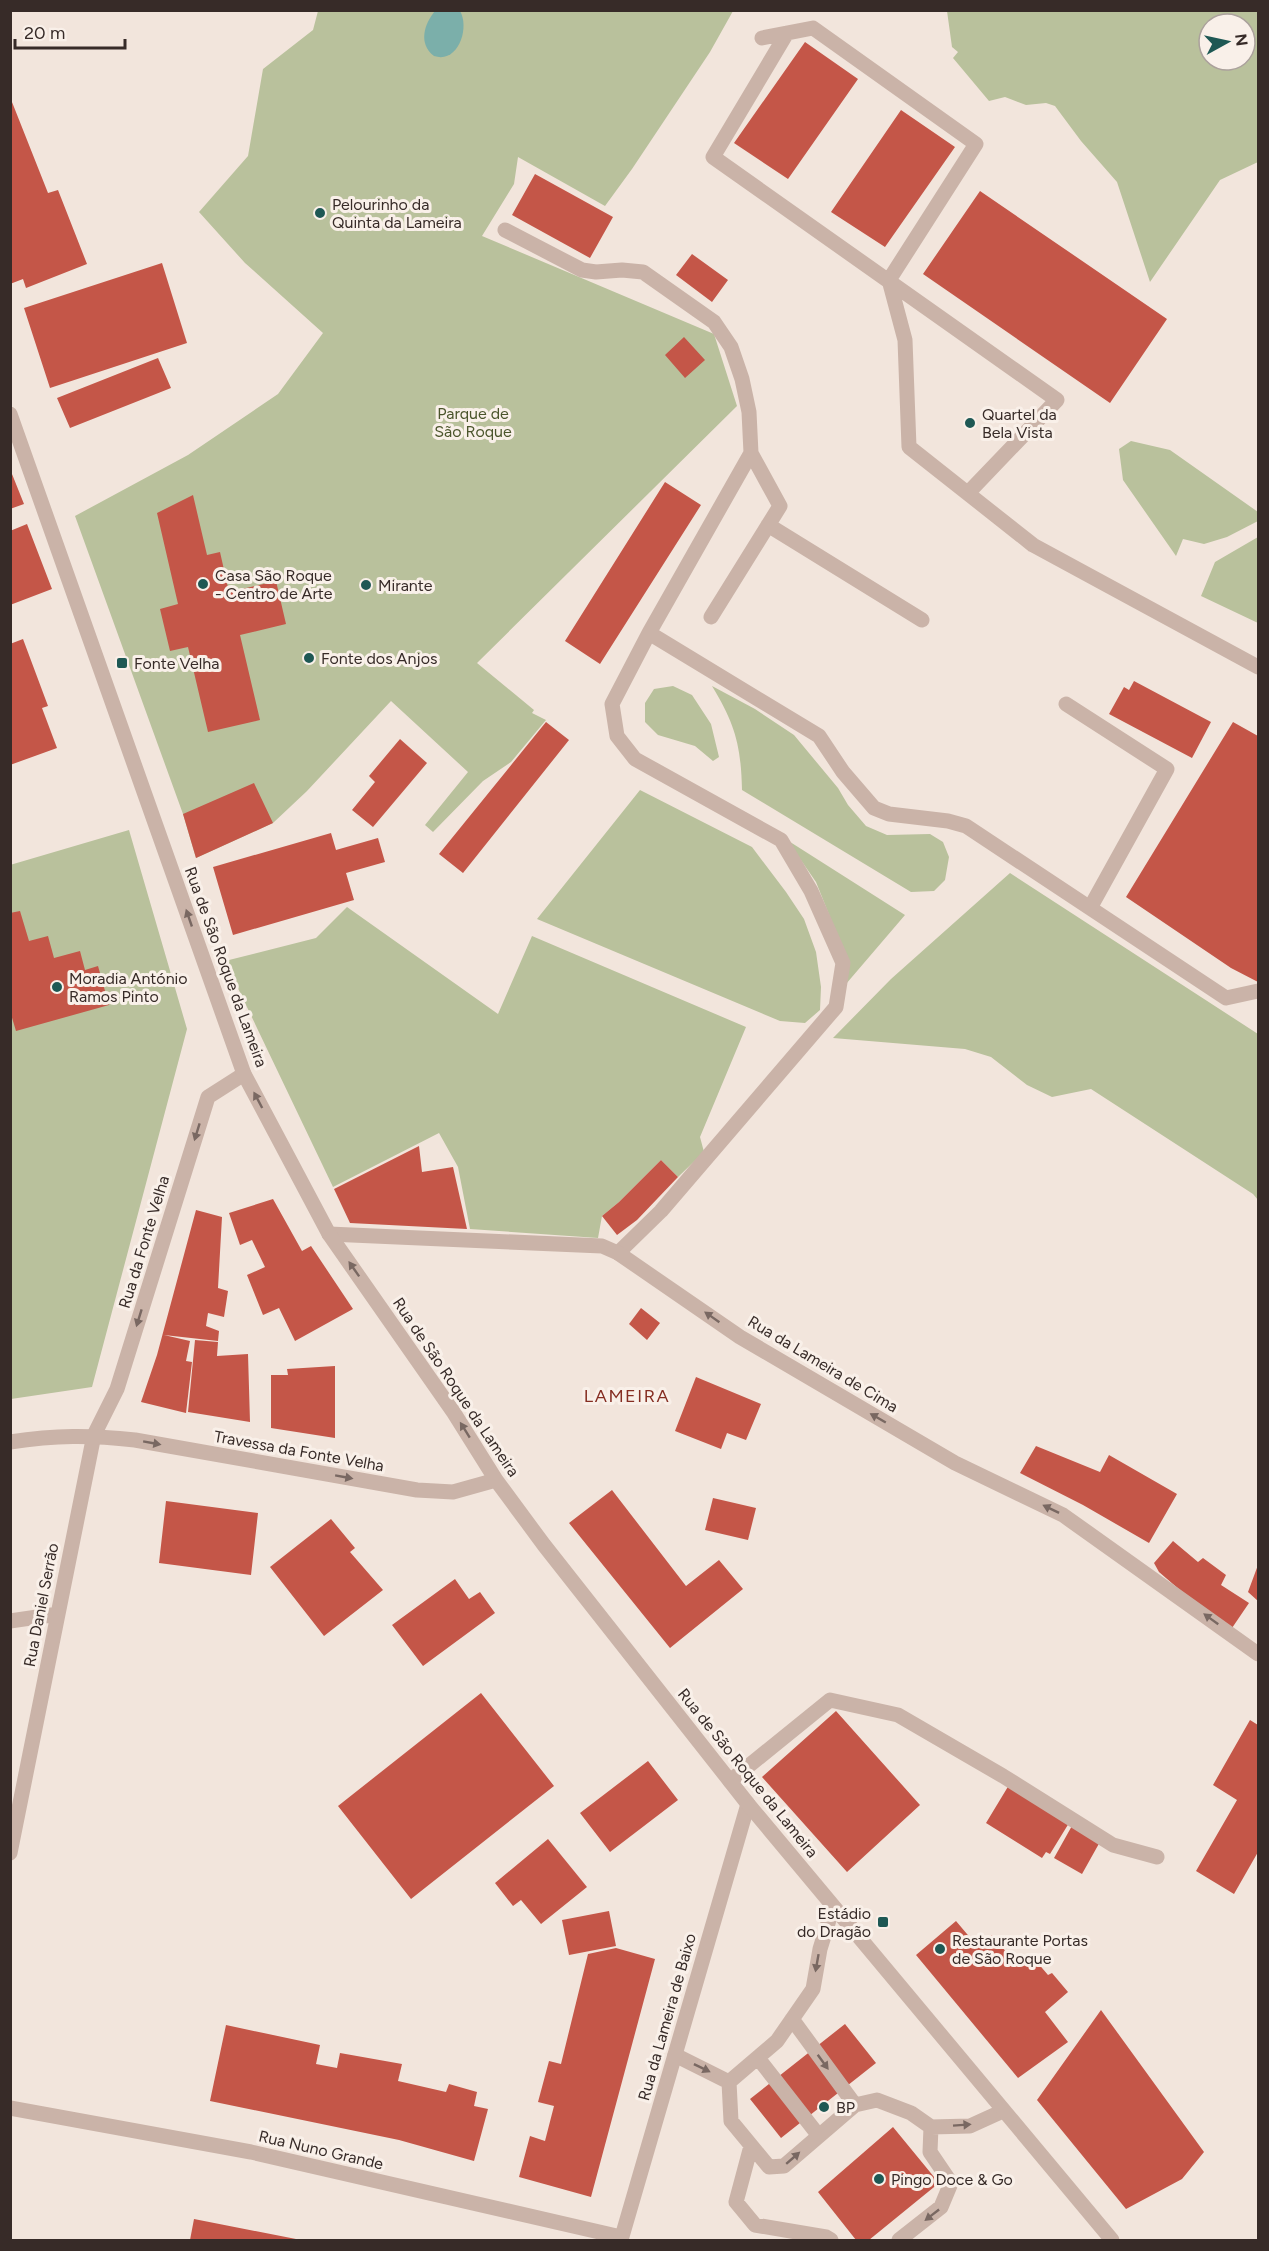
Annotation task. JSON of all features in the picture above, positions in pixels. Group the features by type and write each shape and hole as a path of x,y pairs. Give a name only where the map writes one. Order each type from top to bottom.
{"street":[{"path":"762,38 813,28 976,144 889,280 905,340 909,447 1033,545 1258,667"},
{"path":"786,33 713,157 1057,400 968,494"},
{"path":"505,230 582,270 643,272 714,322 732,347 749,412 751,453 780,506 711,617"},
{"name":"Rua de São Roque da Lameira","path":"10,414 244,1074 329,1234 454,1413 496,1480 544,1545 748,1804 1112,2241"},
{"path":"618,1252 661,1210 836,1007 843,963 811,891 781,840 635,759 617,735 612,704 649,633 751,453"},
{"path":"768,525 922,620"},
{"path":"649,633 819,736 843,772 874,808 889,814 948,821 966,826 1226,998 1258,991"},
{"path":"1066,704 1167,769 1090,908"},
{"name":"Rua da Fonte Velha","path":"94,1435 117,1389 208,1097 244,1074"},
{"name":"Rua da Lameira de Cima","path":"329,1234 602,1246 618,1252 740,1337 956,1463 1063,1515 1258,1654"},
{"name":"Travessa da Fonte Velha","path":"10,1442 53,1436 94,1435 135,1440 417,1490 453,1492 496,1480"},
{"name":"Rua Daniel Serrão","path":"10,1853 94,1435"},
{"path":"10,1621 58,1614"},
{"path":"730,1781 830,1700 898,1715 1003,1776 1113,1845 1157,1857"},
{"name":"Rua da Lameira de Baixo","path":"621,2239 748,1804"},
{"path":"729,2082 777,2041 813,1989 820,1949 833,1906"},
{"path":"792,2019 855,2105"},
{"path":"675,2055 729,2082"},
{"path":"758,2058 819,2136"},
{"path":"729,2082 731,2121 769,2168 784,2166 855,2105 878,2100 911,2113 931,2127 970,2126 1003,2111"},
{"name":"Rua Nuno Grande","path":"10,2108 251,2152 621,2239"},
{"path":"899,2241 941,2207 951,2183 930,2152 931,2127"},
{"path":"751,2146 736,2202 754,2225 826,2237 831,2241"}],"green space":[{"name":"Parque de São Roque","path":"318,11 733,11 710,52 605,206 518,157 514,184 482,236 714,334 737,406 477,663 534,710 532,713 546,720 511,762 483,781 433,832 425,825 468,772 391,701 307,791 273,823 196,858 183,814 75,516 188,455 278,394 323,333 245,263 199,212 248,156 263,69 313,30"},
{"path":"947,11 1258,11 1258,162 1220,180 1150,282 1117,182 1081,141 1055,106 1046,103 1026,105 1005,97 989,101 953,58 958,52 952,47"},
{"path":"1131,441 1170,450 1258,512 1258,521 1227,537 1204,544 1183,539 1176,556 1123,480 1119,449"},
{"path":"1258,537 1258,623 1201,596 1215,562"},
{"path":"673,686 692,695 711,724 719,757 713,761 695,746 658,735 645,722 645,703 654,689"},
{"path":"712,686 755,709 794,735 866,826 887,835 930,834 943,842 949,857 945,880 934,891 911,892 742,790 740,760 735,735"},
{"path":"640,790 752,847 786,892 804,919 816,952 821,987 820,1010 805,1023 780,1021 537,919"},
{"path":"129,830 187,1029 92,1387 11,1399 10,865"},
{"path":"787,840 905,915 846,984 848,962 816,882"},
{"path":"1010,873 1258,1034 1258,1200 1253,1194 1091,1089 1052,1097 1027,1085 991,1057 965,1049 833,1038 891,979"},
{"path":"347,907 498,1014 532,936 746,1027 700,1137 704,1152 678,1177 661,1160 602,1216 598,1238 470,1229 458,1167 439,1133 333,1187 225,961 316,938"}],"water":[{"path":"435,11 460,11 463,18 464,26 460,43 450,55 442,57 434,56 424,40 428,22"}],"building":[{"path":"805,42 858,79 788,179 734,143"},
{"path":"10,97 48,193 58,190 87,264 26,288 23,279 10,284"},
{"path":"901,110 955,147 885,247 831,212"},
{"path":"535,174 613,217 590,258 512,215"},
{"path":"980,191 1167,319 1110,403 923,274"},
{"path":"692,254 728,280 712,302 676,275"},
{"path":"162,263 187,343 50,388 24,308"},
{"path":"684,337 705,360 685,378 665,355"},
{"path":"158,358 171,388 70,428 57,398"},
{"path":"10,469 24,504 10,509"},
{"path":"665,482 701,505 600,664 565,641"},
{"path":"193,495 207,555 220,552 229,592 276,581 286,624 240,635 260,720 208,732 188,647 170,651 160,609 178,604 157,513"},
{"path":"27,524 52,589 10,605 10,531"},
{"path":"23,639 48,706 42,708 57,748 10,765 10,644"},
{"path":"1134,681 1211,722 1192,758 1109,714 1124,687 1129,690"},
{"path":"546,722 569,740 463,873 439,854"},
{"path":"1233,722 1258,736 1258,982 1231,968 1126,897"},
{"path":"400,739 427,763 373,827 352,810 375,782 369,776"},
{"path":"254,783 273,823 196,858 183,814"},
{"path":"331,833 336,850 378,838 385,862 346,873 354,900 233,935 213,867"},
{"name":"Moradia António Ramos Pinto","path":"20,911 29,941 48,936 54,958 80,951 85,970 98,966 109,1005 16,1031 10,1011 10,913"},
{"path":"419,1146 422,1172 453,1167 467,1229 350,1223 334,1189"},
{"path":"661,1160 678,1177 637,1220 617,1235 602,1216"},
{"path":"273,1199 302,1251 311,1246 353,1309 295,1341 279,1308 263,1315 247,1275 265,1267 252,1240 240,1245 229,1213"},
{"path":"196,1210 222,1217 218,1288 228,1291 224,1317 208,1313 206,1326 219,1331 218,1341 164,1335 190,1341 186,1361 192,1362 186,1413 141,1402 157,1355"},
{"path":"641,1308 660,1323 647,1340 629,1324"},
{"path":"195,1340 218,1342 217,1356 248,1354 250,1422 188,1412"},
{"path":"335,1366 335,1438 271,1428 271,1375 288,1375 287,1369"},
{"path":"696,1377 761,1404 746,1440 727,1433 721,1449 675,1431"},
{"path":"1036,1446 1100,1472 1109,1455 1177,1494 1149,1543 1083,1505 1020,1473"},
{"path":"612,1490 686,1586 719,1560 743,1589 670,1648 569,1523"},
{"path":"713,1498 756,1508 748,1540 705,1530"},
{"path":"166,1501 258,1513 251,1575 159,1563"},
{"path":"331,1519 355,1548 350,1552 383,1590 324,1636 270,1567"},
{"path":"1173,1541 1198,1562 1203,1558 1226,1575 1221,1585 1249,1603 1232,1628 1195,1603 1159,1572 1154,1563"},
{"path":"1258,1565 1258,1601 1248,1592"},
{"path":"455,1579 469,1599 480,1592 495,1613 423,1666 392,1625"},
{"path":"481,1693 554,1786 411,1899 338,1806"},
{"path":"836,1711 920,1805 847,1872 762,1777"},
{"path":"1250,1720 1258,1725 1258,1852 1234,1894 1196,1871 1237,1800 1213,1785"},
{"path":"648,1761 678,1800 610,1852 580,1813"},
{"path":"1009,1785 1069,1823 1050,1854 1046,1852 1042,1858 986,1823"},
{"path":"1073,1824 1101,1840 1082,1874 1054,1858"},
{"path":"548,1839 587,1887 541,1924 521,1900 513,1906 495,1883"},
{"path":"609,1911 616,1946 569,1955 562,1920"},
{"path":"956,1921 978,1947 992,1935 1018,1966 1031,1955 1048,1975 1052,1973 1068,1992 1045,2012 1068,2042 1018,2078 916,1955"},
{"path":"616,1948 655,1959 591,2197 519,2177 530,2136 545,2141 554,2106 538,2102 549,2061 561,2064 588,1954"},
{"path":"1101,2010 1204,2152 1182,2179 1126,2209 1037,2100"},
{"path":"845,2024 876,2063 781,2138 750,2099"},
{"path":"226,2025 320,2045 316,2064 337,2068 340,2053 402,2064 398,2081 446,2092 449,2084 477,2092 474,2106 488,2109 474,2161 399,2140 210,2101"},
{"path":"893,2127 939,2183 869,2240 856,2240 818,2192"},
{"path":"194,2219 296,2239 296,2240 190,2240"}],"place":[{"name":"Pelourinho da Quinta da Lameira","path":"320,213"},
{"name":"Quartel da Bela Vista","path":"970,423"},
{"name":"Casa São Roque - Centro de Arte","path":"203,584"},
{"name":"Mirante","path":"366,585"},
{"name":"Fonte dos Anjos","path":"309,658"},
{"name":"Fonte Velha","path":"122,663"},
{"name":"Moradia António Ramos Pinto","path":"57,987"},
{"name":"Estádio do Dragão","path":"883,1922"},
{"name":"Restaurante Portas de São Roque","path":"940,1949"},
{"name":"BP","path":"824,2107"},
{"name":"Pingo Doce & Go","path":"879,2179"}],"district":[{"name":"LAMEIRA","path":"627,1396"}]}
